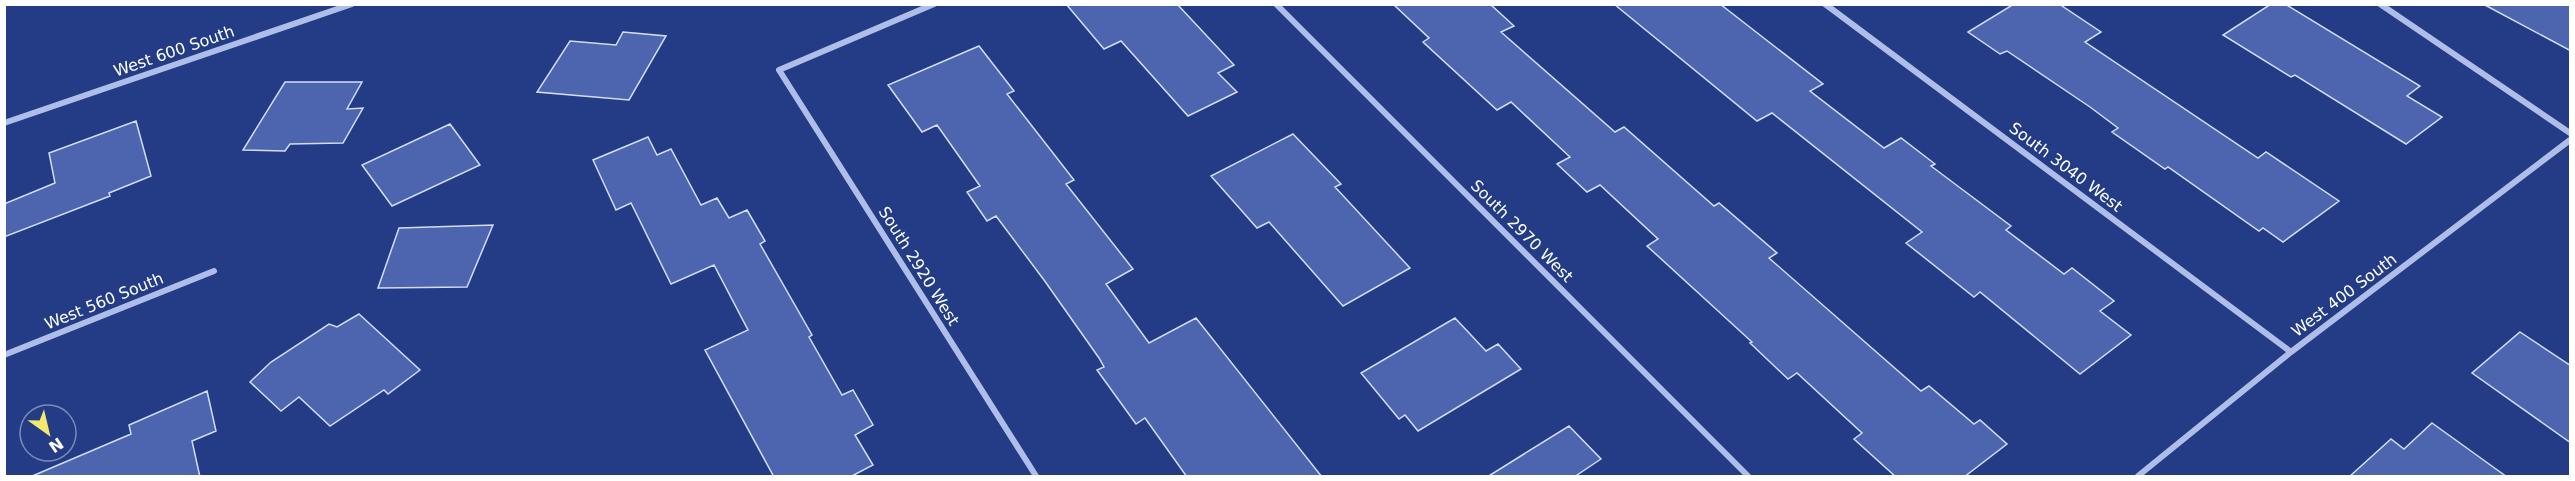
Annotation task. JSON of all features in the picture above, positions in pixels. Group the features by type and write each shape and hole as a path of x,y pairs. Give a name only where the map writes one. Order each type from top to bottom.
{"street":[{"name":"West 600 South","path":"4,123 352,4"},
{"name":"South 2920 West","path":"934,4 779,70 1036,477"},
{"name":"South 2970 West","path":"1276,4 1748,477"},
{"name":"South 3040 West","path":"1825,4 2291,352"},
{"path":"2380,4 2571,133"},
{"name":"West 400 South","path":"2138,477 2291,352 2571,140"},
{"name":"West 560 South","path":"4,355 214,271"}],"building":[{"path":"1066,4 1177,4 1234,65 1218,73 1237,92 1188,116 1121,41 1104,49"},
{"path":"1393,4 1490,4 1514,26 1501,32 1615,132 1624,127 1714,206 1719,203 1777,253 1769,258 1921,391 1929,386 1974,424 1980,420 2007,444 1964,477 1896,477 1854,439 1862,433 1797,373 1788,379 1750,343 1752,342 1647,246 1658,239 1600,185 1587,192 1557,164 1570,157 1511,102 1497,110 1423,42 1429,38"},
{"path":"1614,4 1720,4 1823,84 1810,91 1884,148 1901,138 1935,164 1931,166 2011,226 2006,230 2064,274 2072,268 2114,301 2100,311 2131,335 2080,374 1980,292 1974,297 1906,243 1922,232 1772,113 1757,121"},
{"path":"2014,4 2059,4 2101,32 2085,42 2258,158 2266,152 2339,201 2283,242 2263,228 2259,231 2168,167 2165,169 2112,132 2118,128 2090,107 2007,51 2000,54 1968,32"},
{"path":"2271,4 2285,4 2420,86 2407,96 2442,117 2406,144 2295,75 2291,77 2223,35"},
{"path":"2483,4 2571,4 2571,51"},
{"path":"623,32 666,36 629,100 537,92 570,41 616,45"},
{"path":"979,46 1014,91 1007,94 1074,180 1066,184 1133,269 1106,284 1149,343 1196,318 1322,477 1187,477 1145,418 1136,424 1097,370 1104,367 1099,358 1044,280 996,216 987,221 967,192 980,186 937,125 922,132 888,85"},
{"path":"285,82 362,82 347,109 363,108 343,143 290,144 285,151 243,150"},
{"path":"136,121 151,176 109,193 110,196 4,237 4,204 55,183 49,153"},
{"path":"450,124 480,165 392,206 362,165"},
{"path":"1293,134 1341,184 1335,187 1410,268 1343,306 1269,222 1257,228 1211,176"},
{"path":"648,137 657,155 671,149 701,205 717,198 729,218 747,210 765,241 760,244 812,335 809,337 842,395 853,390 873,425 855,435 873,465 850,477 774,477 705,350 748,330 714,265 671,284 631,203 616,210 593,160"},
{"path":"493,225 467,287 378,288 399,228"},
{"path":"359,314 420,370 388,394 384,390 330,426 299,397 281,411 250,382 271,362 329,324 337,327"},
{"path":"1455,318 1486,351 1498,344 1521,369 1418,431 1405,415 1399,419 1361,373"},
{"path":"2520,332 2571,366 2571,443 2472,373"},
{"path":"207,391 216,431 192,441 200,477 30,477 63,463 78,463 78,457 131,434 129,425"},
{"path":"2432,423 2507,477 2349,477 2391,439 2404,449"},
{"path":"1569,426 1601,459 1574,477 1487,477"}]}
